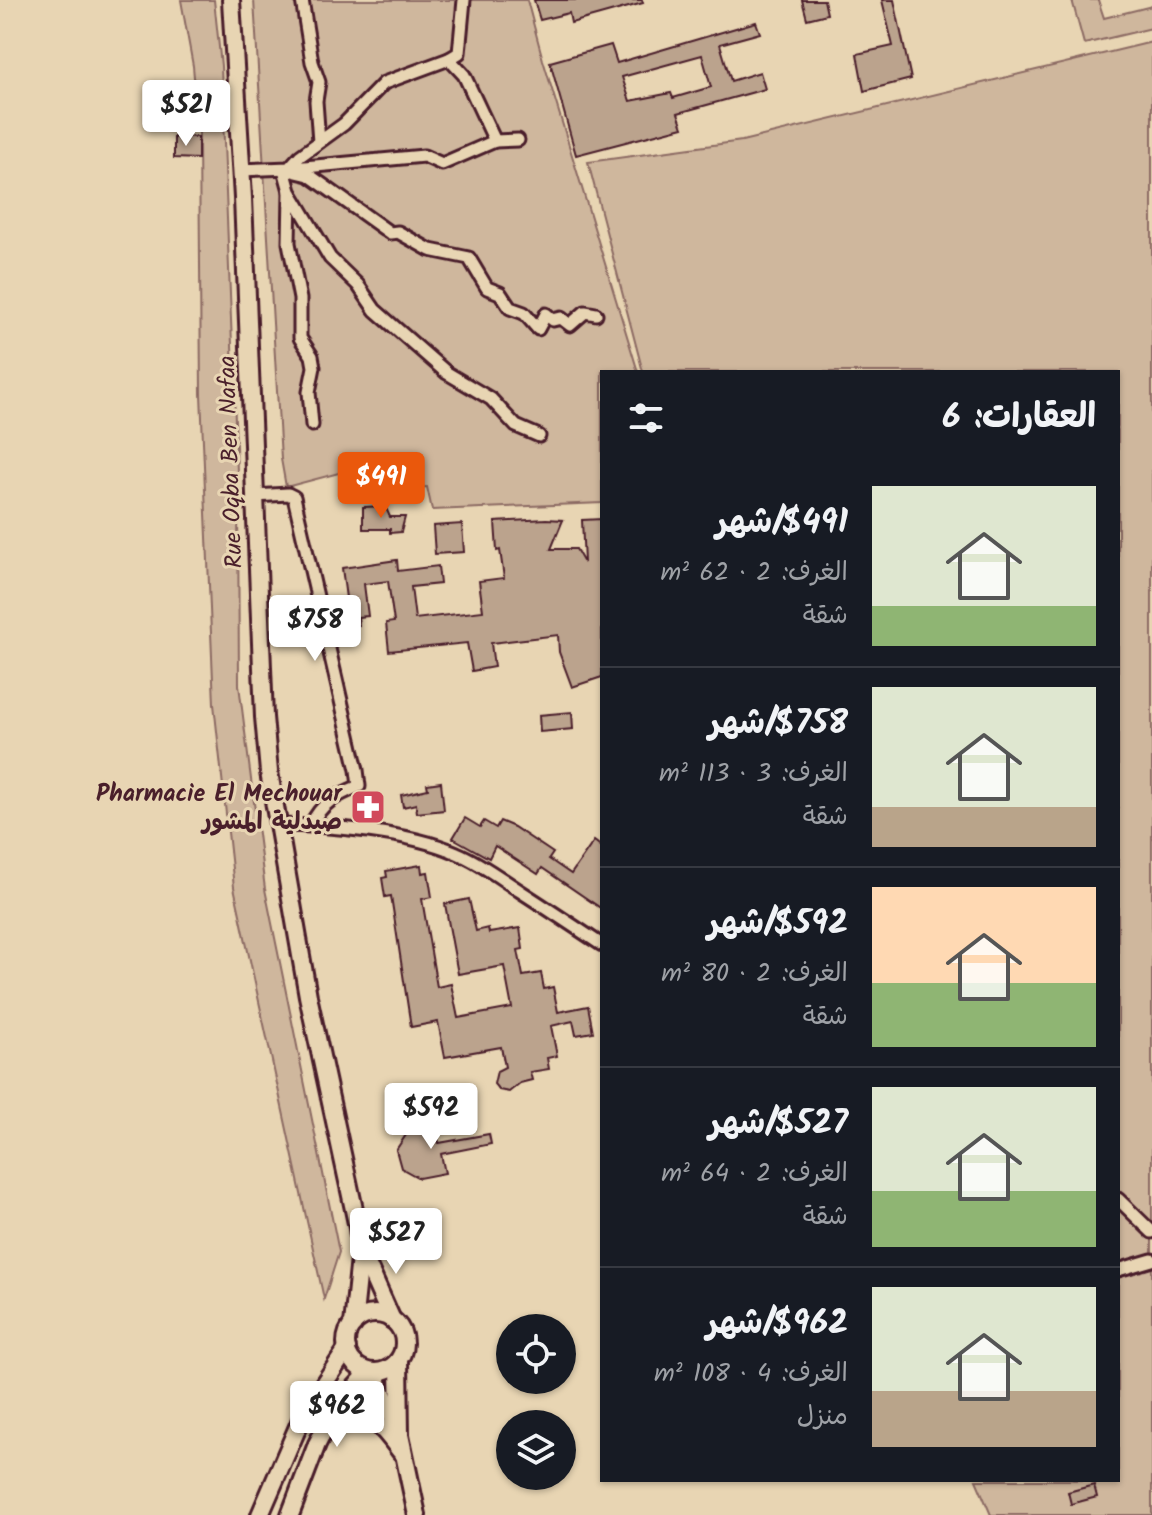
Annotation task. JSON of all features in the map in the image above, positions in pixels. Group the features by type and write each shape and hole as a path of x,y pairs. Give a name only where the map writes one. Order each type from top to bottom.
{"street":[{"name":"Rue Oqba Ben Nafaa","path":"231,0 264,717 276,825 361,1248 392,1320"},
{"path":"302,0 312,62 319,82 316,101 319,142"},
{"path":"287,168 344,124 384,83 459,53 464,0"},
{"path":"449,59 464,75 495,141"},
{"path":"241,170 424,156 442,164 495,141 518,140"},
{"path":"287,168 289,243 300,299 300,338 312,356 314,367 309,392 312,425"},
{"path":"287,168 309,175 390,233 398,232 430,250 469,258 487,288 500,293 510,308 524,313 538,329 546,314 553,320 561,318 570,325 585,312 596,314"},
{"path":"290,191 330,258 358,285 375,310 447,373 491,399 516,426 539,436"},
{"path":"255,496 288,494 294,497 357,770 359,786 325,803 311,825"},
{"path":"276,825 311,825 422,842 457,852 600,944"},
{"path":"1120,1201 1152,1232"},
{"name":"Rue Oqba Ben Nafaa","path":"353,1325 361,1248"},
{"path":"1120,1269 1152,1260"},
{"path":"400,1435 372,1372 353,1362 347,1349 347,1336 353,1325 359,1319 376,1314 399,1326 404,1343 399,1360 400,1435 417,1515"},
{"path":"260,1515 303,1415 347,1349"},
{"path":"290,1515 334,1411 372,1372 391,1368 399,1360"},
{"path":"325,1429 347,1413 366,1415 380,1424 404,1456"}],"shaded area":[{"path":"181,0 214,0 221,66 238,497 239,685 265,889 339,1252 324,1299 234,887 214,704 201,394 199,134 193,66"},
{"path":"254,0 527,0 637,370 600,370 600,503 432,510 427,487 403,489 350,470 286,487 281,459"},
{"path":"1072,0 1098,0 1104,18 1152,6 1152,28 1084,44"},
{"path":"1152,42 1152,1515 991,1515 977,1482 1120,1482 1120,370 642,370 588,162 742,141"}],"building":[{"path":"534,0 642,0 643,3 571,23 569,13 540,20"},
{"path":"802,0 824,0 827,14 807,19"},
{"path":"882,0 894,0 911,79 864,91 857,54 893,46"},
{"path":"756,22 760,33 720,44 731,81 760,72 765,89 678,113 683,127 576,155 550,62 611,45 617,63","holes":["702,55 711,87 673,98 671,93 630,101 622,77"]},
{"path":"174,136 198,137 198,159 174,158"},
{"path":"385,506 390,517 405,517 401,532 363,529 363,507"},
{"path":"600,519 600,678 572,687 559,652 558,635 491,643 494,667 472,671 467,643 389,651 386,623 394,622 388,581 364,584 368,616 358,617 359,625 344,626 342,603 346,598 342,568 397,560 398,571 438,566 440,584 411,587 415,619 483,611 479,581 504,578 500,550 497,551 495,522 563,520 551,549 576,549 584,563 582,520"},
{"path":"462,524 464,552 435,554 433,526"},
{"path":"572,712 573,729 540,732 539,715"},
{"path":"441,782 444,810 417,813 416,804 403,807 401,795 428,789 427,784"},
{"path":"465,818 480,827 484,821 496,828 500,821 553,853 549,859 571,874 594,841 600,846 600,908 542,868 538,874 495,846 489,858 453,838"},
{"path":"421,865 422,873 428,872 432,897 422,899 437,987 451,984 458,1018 512,1008 504,966 458,974 445,904 469,899 476,931 488,928 489,933 520,928 523,949 518,950 523,976 541,973 544,989 553,987 558,1012 588,1006 593,1032 576,1035 573,1021 551,1026 557,1056 547,1058 549,1069 530,1072 532,1080 520,1083 509,1092 499,1090 494,1084 497,1071 505,1067 501,1047 445,1057 438,1022 411,1027 391,896 385,897 382,878 387,877 386,871"},
{"path":"436,1127 439,1143 489,1134 491,1144 441,1154 445,1173 419,1178 401,1168 396,1150 408,1132"},
{"path":"1094,1485 1097,1497 1071,1504 1068,1492"}],"place":[{"name":"Pharmacie El Mechouar صيدلية المشور","path":"368,807"}]}
